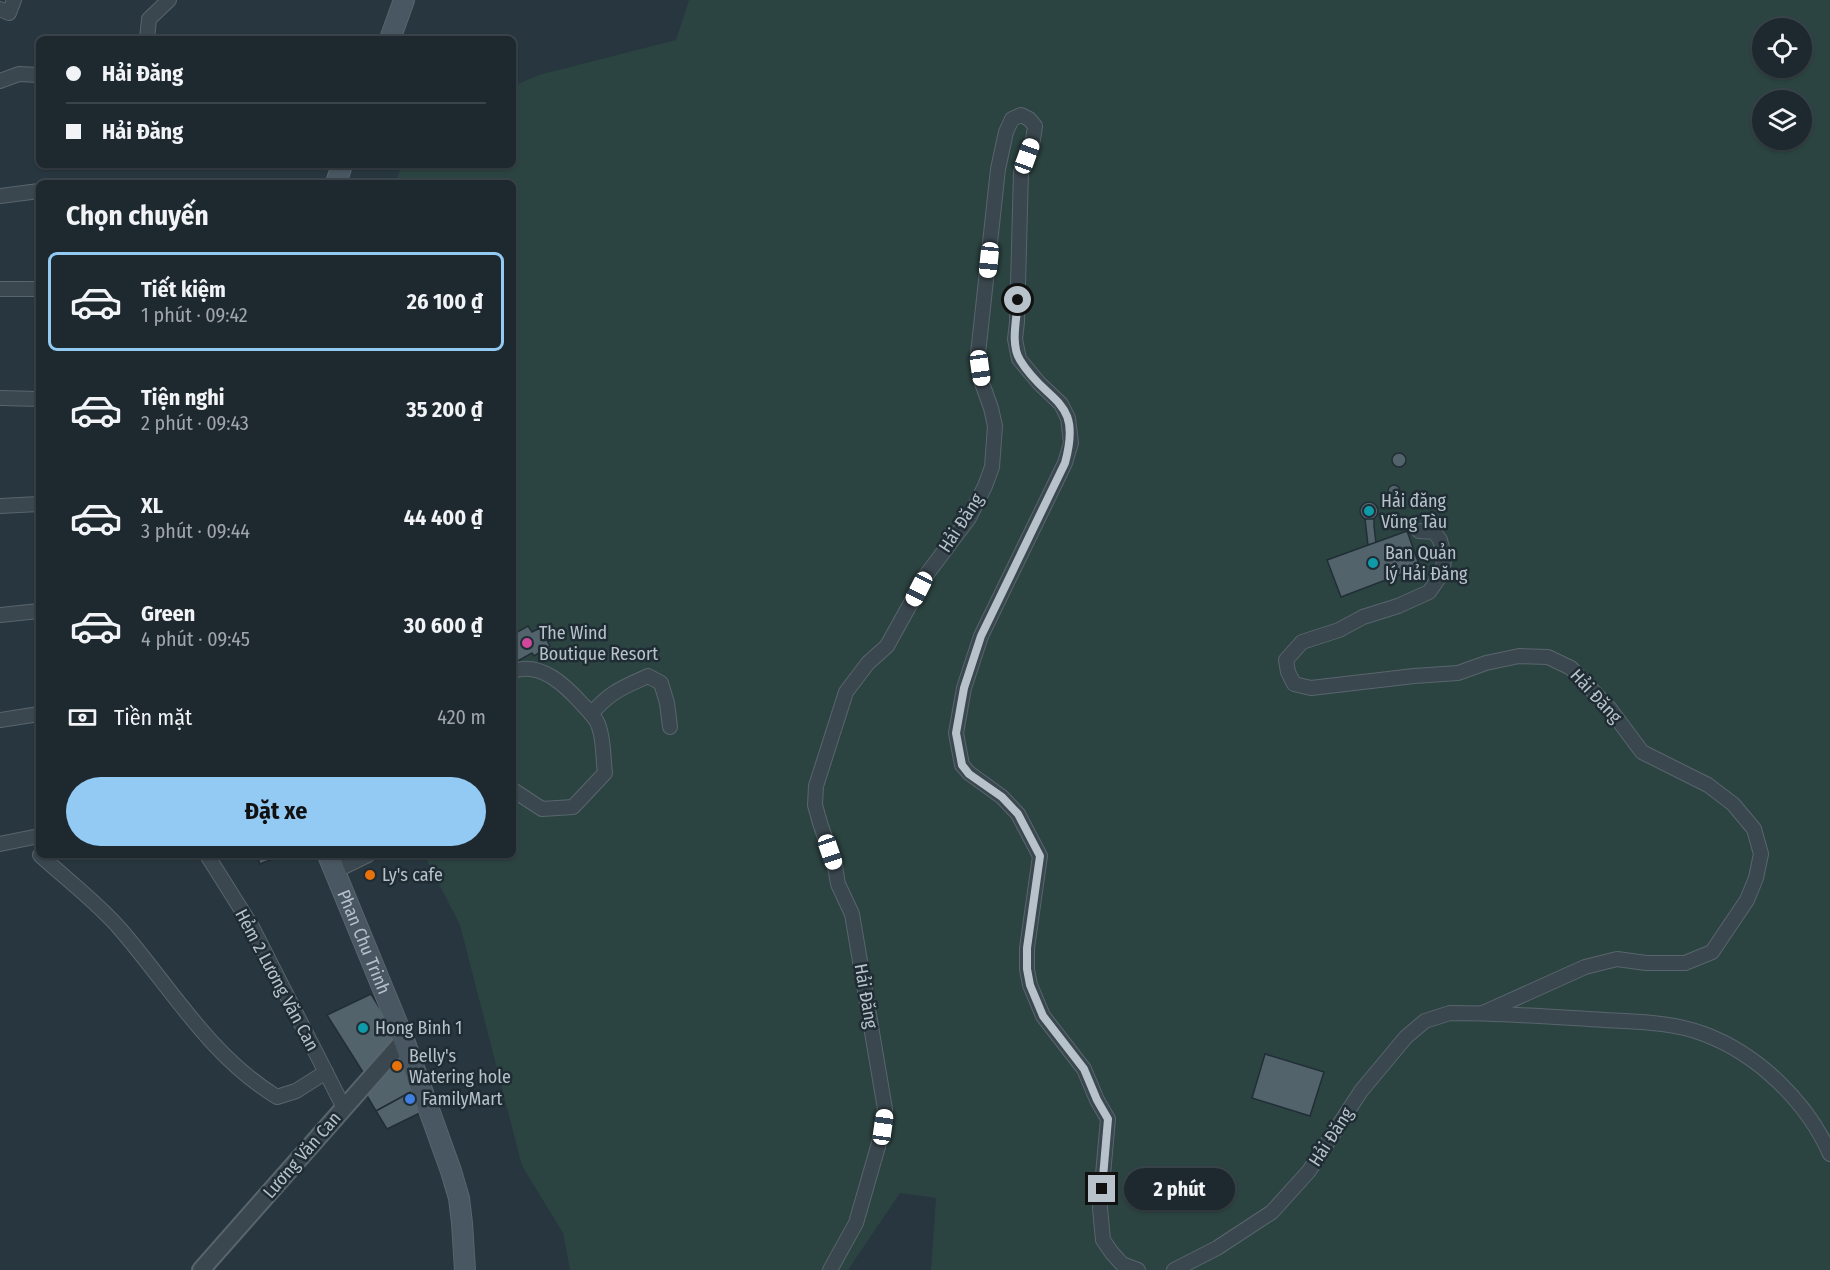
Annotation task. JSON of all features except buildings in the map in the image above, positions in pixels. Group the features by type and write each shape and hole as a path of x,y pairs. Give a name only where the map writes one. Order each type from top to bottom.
{"main road":[{"path":"391,36 404,0"},
{"name":"Phan Chu Trinh","path":"332,863 404,1040 454,1180 462,1223 465,1270"}],"street":[{"path":"0,9 9,13 14,0"},
{"path":"147,36 149,19 169,0"},
{"path":"0,81 19,74 36,75"},
{"name":"Hải Đăng","path":"830,1270 856,1223 879,1143 885,1109 852,914 838,884 835,866 820,823 815,804 816,786 846,692 868,663 887,646 927,574 954,535 969,518 992,467 994,426 991,408 982,382 978,354 998,169 1006,132 1012,119 1021,115 1029,118 1035,126 1033,140 1021,172 1015,339 1019,359 1061,405 1068,418 1071,443 1065,463 981,636 964,688 956,733 962,765 969,774 1002,797 1018,814 1040,856 1027,948 1030,985 1043,1016 1084,1069 1108,1119 1100,1208 1103,1240 1122,1264 1138,1270"},
{"path":"0,196 36,191"},
{"path":"0,289 36,289"},
{"path":"0,398 36,399"},
{"path":"0,506 36,504"},
{"name":"Hải Đăng","path":"1419,531 1434,532 1440,540 1444,555 1443,572 1429,592 1398,606 1363,616 1339,630 1302,642 1286,660 1288,672 1294,684 1311,688 1458,673 1486,663 1519,656 1548,657 1571,668 1610,709 1642,752 1708,785 1733,804 1754,828 1761,854 1756,878 1747,900 1712,952 1685,963 1646,963 1617,959 1585,967 1484,1013"},
{"path":"0,615 36,610"},
{"path":"516,669 523,667 550,675 569,689 591,714 599,726 605,773 573,807 542,809 516,792"},
{"path":"591,714 605,698 625,685 648,676 661,683 667,703 670,727"},
{"path":"0,720 36,714"},
{"path":"0,844 36,837"},
{"path":"23,839 36,852"},
{"path":"42,858 120,928 213,1044 259,1085 277,1097 296,1091 326,1072"},
{"name":"Hẻm 2 Lương Văn Can","path":"209,858 250,925 344,1108"},
{"path":"332,863 354,858"},
{"name":"Hải Đăng","path":"1174,1270 1217,1248 1272,1212 1309,1171 1361,1091 1406,1037 1425,1021 1450,1013 1640,1022 1703,1033 1764,1068 1786,1090 1814,1125 1830,1154"},
{"name":"Lương Văn Can","path":"201,1270 404,1040"}],"green space":[{"path":"689,0 1830,0 1830,1270 931,1270 936,1198 900,1193 848,1270 570,1270 563,1233 522,1166 460,925 426,858 516,858 516,180 396,180 401,168 516,168 516,85 539,75 676,40"}],"place":[{"name":"Hải đăng Vũng Tàu","path":"1369,511"},
{"name":"Ban Quản lý Hải Đăng","path":"1373,563"},
{"name":"The Wind Boutique Resort","path":"527,643"},
{"name":"Ly's cafe","path":"370,875"},
{"name":"Hong Binh 1","path":"363,1028"},
{"name":"Belly's Watering hole","path":"397,1066"},
{"name":"FamilyMart","path":"410,1099"}],"route":[{"path":"1018,300 1015,339 1019,359 1061,405 1068,418 1071,443 1065,463 981,636 964,688 956,733 962,765 969,774 1002,797 1018,814 1028,828 1040,856 1027,948 1027,969 1030,985 1043,1016 1084,1069 1108,1119 1102,1189"}]}
